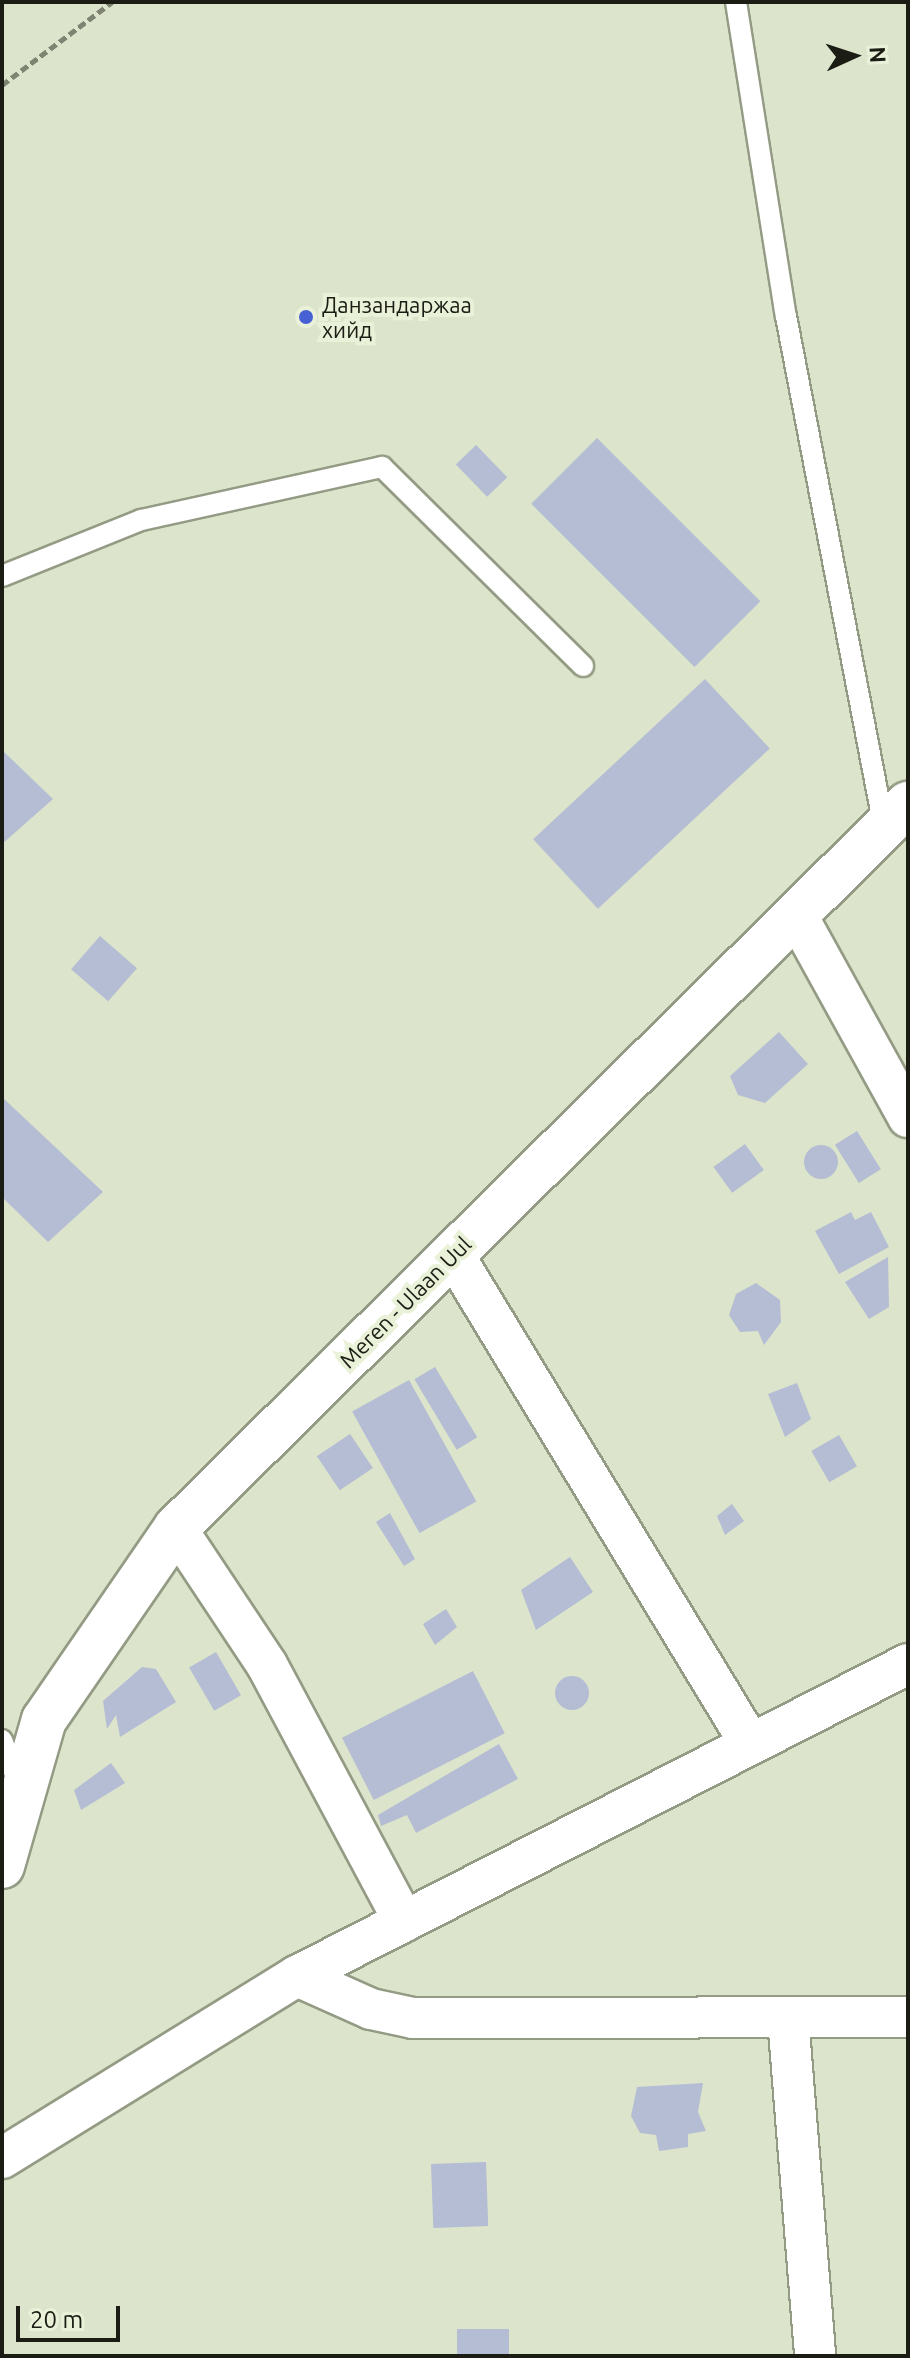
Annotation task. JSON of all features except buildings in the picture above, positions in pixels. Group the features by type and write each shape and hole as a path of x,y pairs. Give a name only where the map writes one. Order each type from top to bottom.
{"street":[{"name":"Meren - Ulaan Uul","path":"3,1857 19,1787 44,1720 176,1528 896,816"},
{"path":"796,914 908,1117"},
{"path":"453,1254 748,1740"},
{"path":"176,1528 267,1665 404,1922"},
{"path":"2,2158 297,1976 748,1740 908,1664"},
{"path":"297,1976 371,2009 413,2018 908,2017"},
{"path":"788,2018 815,2356"}],"lane":[{"path":"736,2 786,316 896,816"},
{"path":"2,576 141,520 382,467 583,666"},
{"path":"2,1740 19,1787"}],"path":[{"path":"2,85 112,2"}],"place":[{"name":"Данзандаржаа хийд","path":"306,317"}]}
